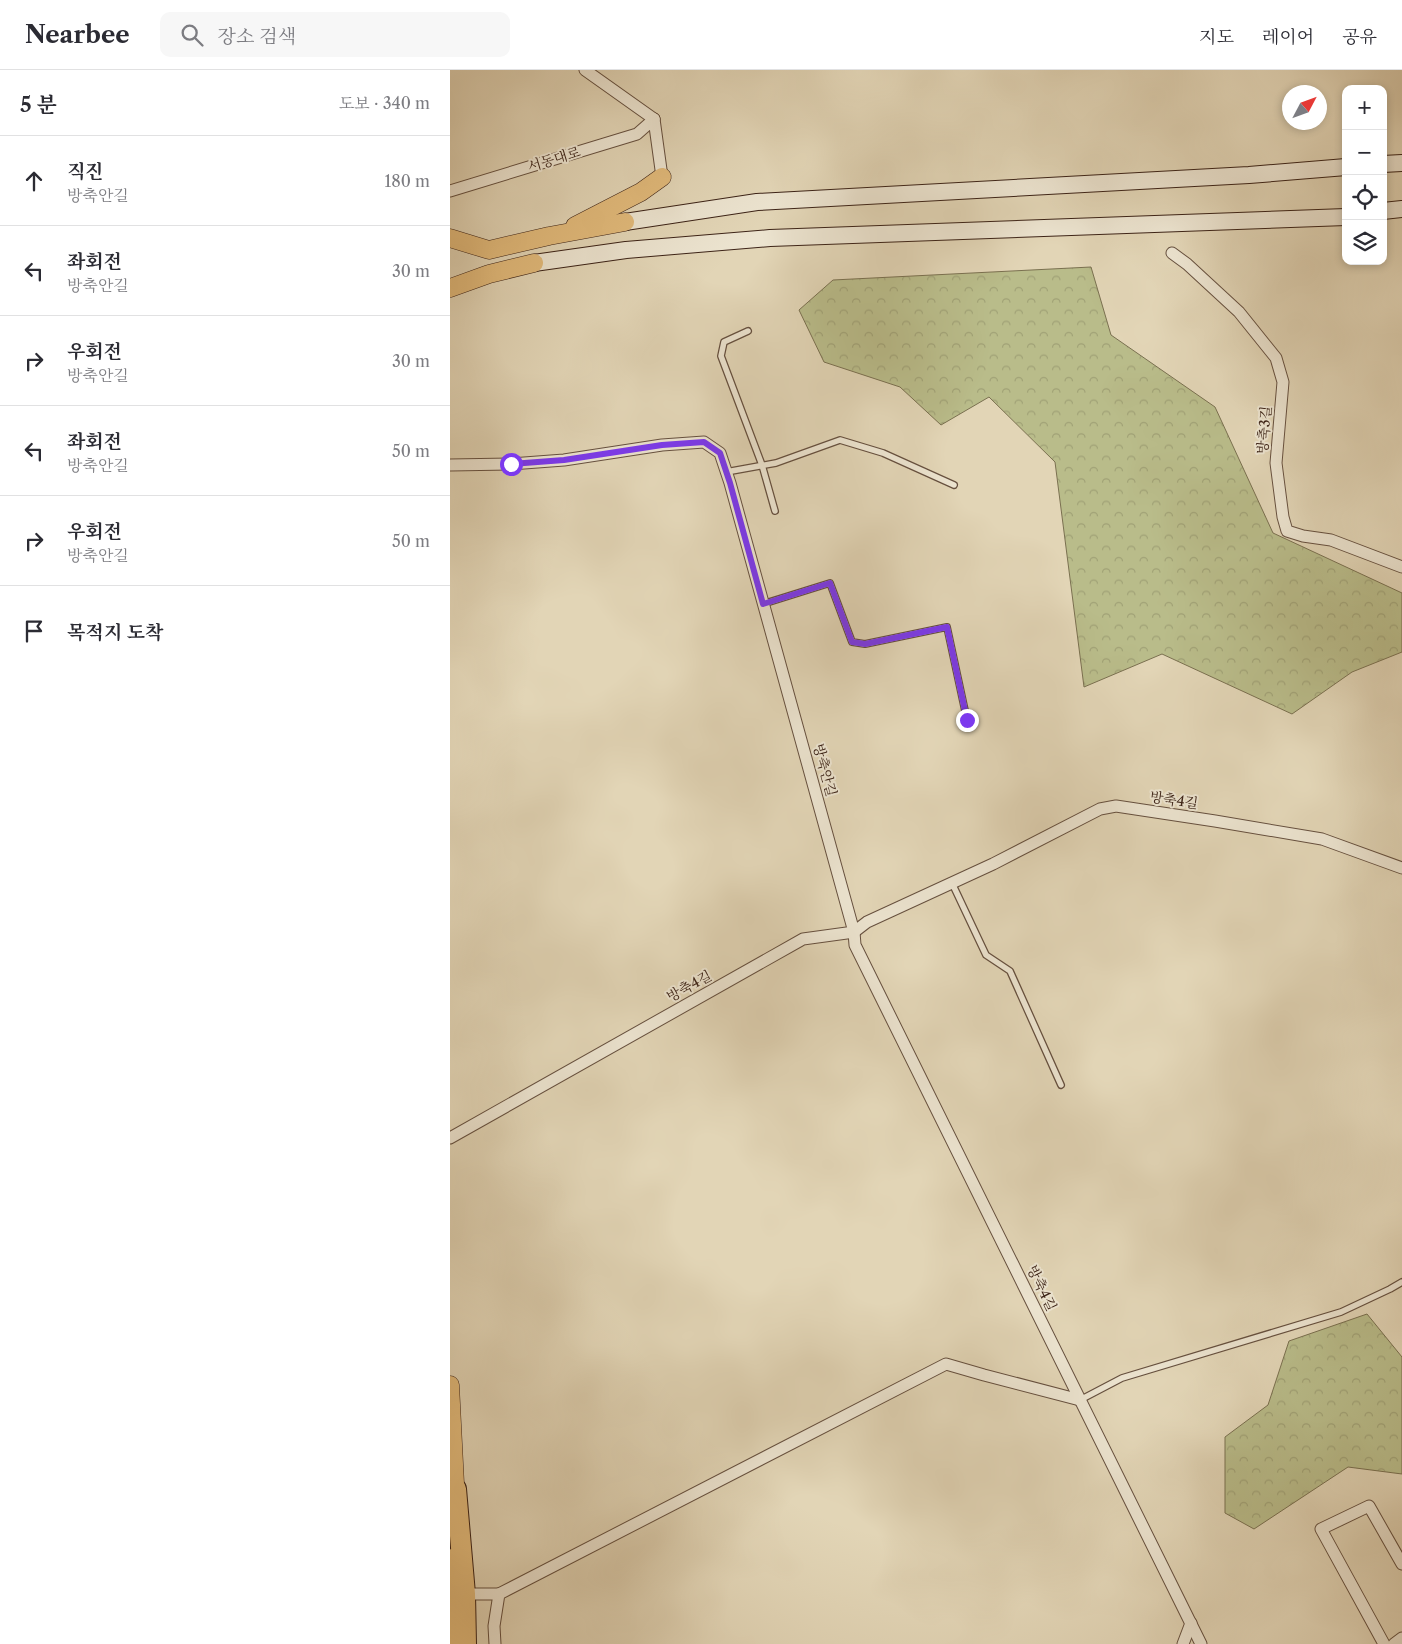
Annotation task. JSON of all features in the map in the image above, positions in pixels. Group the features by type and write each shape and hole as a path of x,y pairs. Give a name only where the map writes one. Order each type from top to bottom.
{"highway":[{"path":"456,1489 466,1594 466,1644"}],"main road":[{"path":"559,234 640,192 662,177"},
{"path":"450,238 489,250 559,234 625,222"},
{"path":"450,288 489,274 534,263"},
{"path":"450,1385 456,1489 452,1644"}],"street":[{"path":"585,70 654,119 662,177"},
{"name":"서동대로","path":"450,191 637,134 654,119"},
{"path":"1387,164 1402,163"},
{"path":"625,222 757,202 1239,176 1342,167"},
{"path":"1387,211 1402,209"},
{"path":"534,263 626,250 770,238 1342,217"},
{"name":"방축3길","path":"1172,253 1187,264 1239,312 1276,358 1282,382 1276,463 1283,517 1287,531 1303,536 1331,540 1402,567"},
{"name":"방축안길","path":"450,465 511,464 564,460 662,445 704,442 720,453 854,932 855,945"},
{"name":"방축4길","path":"450,1138 803,939 854,932 867,922 993,864 1100,809 1116,806 1322,840 1402,868"},
{"name":"방축4길","path":"855,945 1201,1644"},
{"path":"466,1594 499,1594 946,1364 984,1376 1080,1400"},
{"path":"1384,1644 1321,1529 1369,1506 1402,1564"},
{"path":"494,1644 494,1626 499,1594"},
{"path":"1183,1644 1191,1623"},
{"path":"1394,1644 1402,1638"}],"lane":[{"path":"748,331 724,342 721,356 762,465 775,511"},
{"path":"726,472 776,463 840,440 884,453 954,485"},
{"path":"763,604 830,583 852,642 865,644 947,627 967,720"},
{"path":"952,883 986,955 1010,972 1061,1085"},
{"path":"1080,1400 1122,1378 1341,1312 1402,1282"}],"green space":[{"path":"1091,267 1111,335 1215,407 1273,533 1402,593 1402,652 1352,672 1292,714 1162,654 1084,687 1055,462 989,397 941,425 900,387 824,362 799,310 833,280"},
{"path":"1367,1314 1402,1357 1402,1474 1348,1467 1254,1529 1225,1513 1225,1437 1268,1405 1289,1341"}],"route":[{"path":"511,464 564,460 662,445 704,442 720,453 763,604 830,583 852,642 865,644 947,627 967,720"}]}
